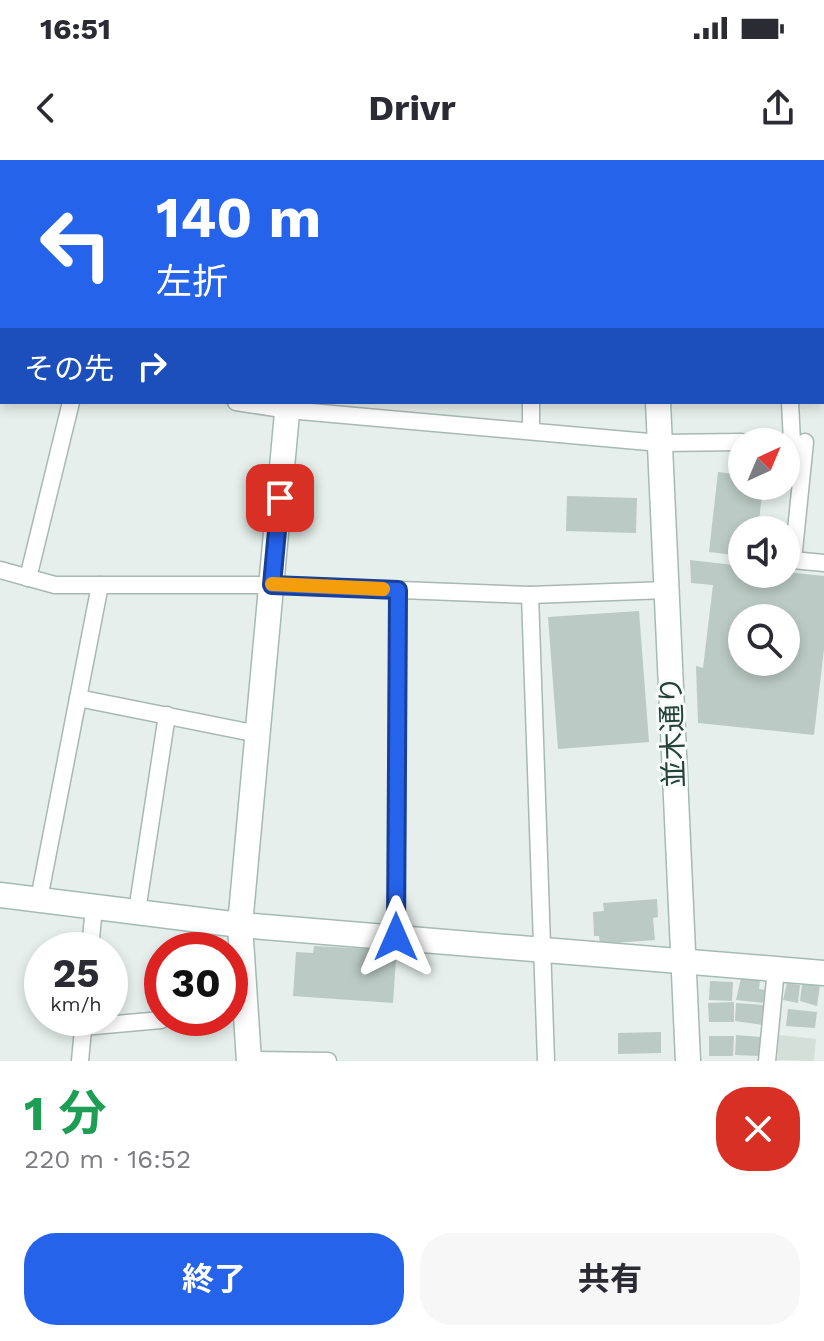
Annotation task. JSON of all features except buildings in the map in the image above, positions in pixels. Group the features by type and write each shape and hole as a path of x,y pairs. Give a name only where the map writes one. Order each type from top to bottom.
{"street":[{"path":"28,578 71,404"},
{"path":"262,404 374,410 531,431 660,443 728,442"},
{"path":"531,404 531,431"},
{"name":"並木通り","path":"658,404 688,1061"},
{"path":"790,404 793,428"},
{"path":"288,406 240,925 249,1061 328,1061"},
{"path":"800,442 824,443"},
{"path":"794,500 793,560 824,563"},
{"path":"0,570 55,585 272,585 530,595 667,590"},
{"path":"39,899 100,585"},
{"path":"396,937 398,590"},
{"path":"530,595 546,1061"},
{"path":"78,698 258,734"},
{"path":"137,911 167,715"},
{"path":"0,895 240,925 824,973"},
{"path":"92,932 94,906"},
{"path":"767,1061 776,969"},
{"path":"80,1061 83,1036"}],"shaded area":[{"path":"779,1035 816,1039 814,1061 777,1060"}],"slow traffic":[{"path":"272,584 383,589"}],"route":[{"path":"280,498 272,585 398,590 396,937"}]}
